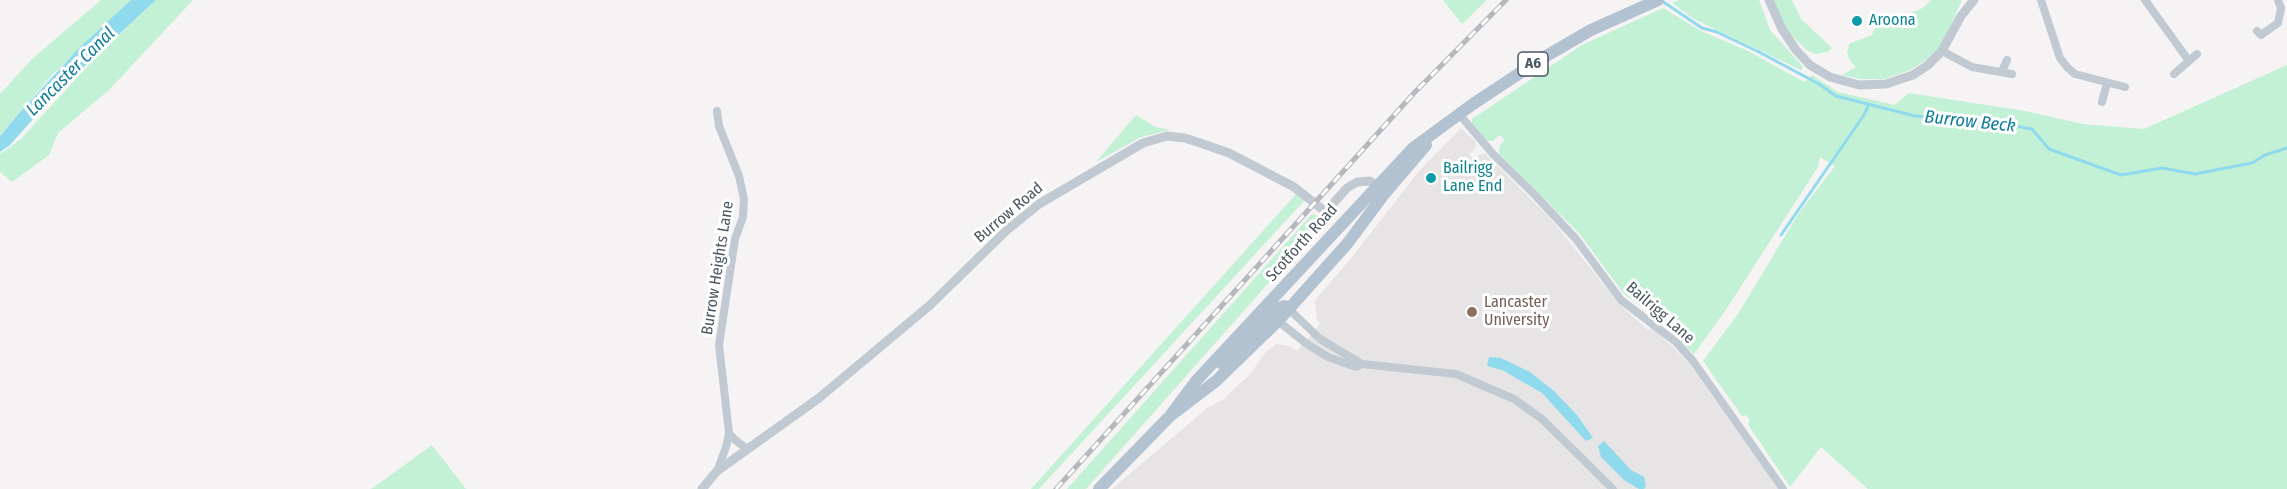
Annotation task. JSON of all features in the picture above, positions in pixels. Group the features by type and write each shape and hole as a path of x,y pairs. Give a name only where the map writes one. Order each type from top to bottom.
{"main road":[{"name":"Scotforth Road","path":"1170,416 1216,381 1381,189 1413,148 1459,114 1560,47 1658,0"},
{"name":"Scotforth Road","path":"1099,489 1170,416 1196,381 1274,312 1289,309 1353,237 1381,189"}],"street":[{"path":"1769,0 1782,29 1796,50 1810,65 1830,76 1859,85 1886,84 1913,75 1928,65 1942,51 1961,16 1974,0"},
{"path":"2041,0 2060,58 2068,68 2076,74 2125,87"},
{"path":"2145,0 2189,61"},
{"path":"2257,31 2261,35 2278,23 2281,8 2278,0"},
{"path":"1942,51 1972,67 2012,74"},
{"path":"2174,75 2197,54"},
{"path":"2002,71 2007,60"},
{"path":"2102,102 2107,83"},
{"name":"Burrow Heights Lane","path":"717,111 719,126 739,176 744,200 742,217 735,239 719,345 729,433 717,471"},
{"name":"Bailrigg Lane","path":"1459,114 1493,154 1576,239 1621,300 1676,342 1693,361 1783,489"},
{"name":"Burrow Road","path":"702,489 717,471 824,394 929,306 1008,230 1039,204 1143,142 1167,136 1195,141 1229,153 1304,194 1319,207 1326,209 1347,188 1357,182 1370,181 1381,189"},
{"path":"1289,309 1320,339 1362,364 1456,374 1498,390 1542,419 1613,489"},
{"path":"1274,312 1306,344 1328,357 1356,367 1362,364"},
{"path":"729,433 734,440 747,448"}],"shaded area":[{"name":"Lancaster University","path":"1460,129 1476,142 1476,147 1469,155 1474,159 1480,154 1486,154 1551,219 1619,304 1648,330 1654,329 1688,362 1778,489 1112,489 1207,408 1224,399 1251,373 1272,347 1277,344 1290,346 1297,351 1320,324 1317,320 1315,302 1317,298 1420,170"}],"green space":[{"path":"101,0 131,0 53,74 0,135 0,94 32,59"},
{"path":"156,0 193,0 109,90 58,133 49,155 12,182 0,172 0,154 21,139 94,59"},
{"path":"1443,0 1487,0 1462,24"},
{"path":"1679,0 1759,0 1770,30 1803,67 1801,70 1694,19 1672,3"},
{"path":"1771,0 1792,0 1801,19 1832,48 1827,52 1816,54 1808,51 1780,21"},
{"path":"1931,0 1962,0 1939,48 1926,60 1910,70 1884,79 1861,79 1842,75 1856,67 1850,61 1847,53 1849,44 1872,35 1879,20 1898,18 1923,8"},
{"path":"1663,8 1701,31 1748,51 1804,82 1812,75 1838,92 1895,105 1909,93 2025,111 2083,124 2144,129 2287,65 2287,489 1868,489 1821,447 1790,487 1748,424 1750,420 1746,415 1742,416 1703,361 1738,314 1799,213 1835,166 1820,157 1818,167 1727,308 1694,354 1654,316 1624,294 1579,233 1499,154 1500,145 1505,140 1500,135 1493,141 1485,141 1472,124 1472,119 1582,45"},
{"path":"1136,115 1156,127 1170,130 1141,137 1096,162"},
{"path":"1297,193 1304,201 1039,489 1031,489"},
{"path":"1312,214 1326,218 1086,489 1067,489"},
{"path":"432,445 466,489 371,489 384,480"}],"water":[{"name":"Lancaster Canal","path":"131,0 156,0 58,91 10,145 0,152 0,136 20,112 79,48"},
{"path":"1489,357 1501,358 1530,372 1554,391 1577,415 1593,438 1586,441 1542,393 1502,370 1487,366"},
{"path":"1604,441 1631,470 1644,477 1646,486 1644,489 1639,489 1624,480 1601,457 1598,446"}],"waterway":[{"name":"Burrow Beck","path":"1662,1 1702,28 1717,32 1759,52 1819,84 1836,96 1915,116 1999,123 2032,129 2049,149 2121,175 2162,168 2195,174 2252,163 2265,155 2287,148"},
{"path":"1781,235 1864,115 1869,104"}],"railway":[{"path":"1056,489 1415,92 1506,0"}],"place":[{"name":"Aroona","path":"1857,21"},
{"name":"Bailrigg Lane End","path":"1431,178"},
{"name":"Lancaster University","path":"1472,312"}]}
